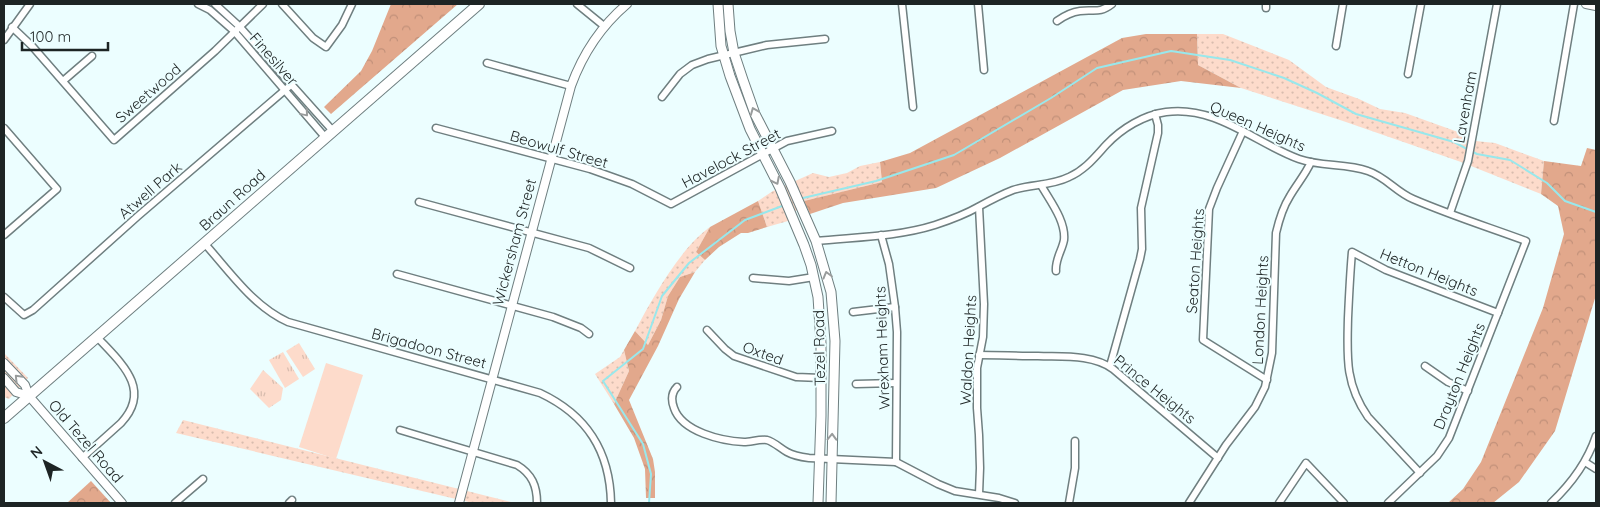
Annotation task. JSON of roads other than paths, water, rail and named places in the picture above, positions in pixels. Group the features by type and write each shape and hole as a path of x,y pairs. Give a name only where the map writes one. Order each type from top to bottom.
{"main road":[{"name":"Braun Road","path":"4,418 479,4"},
{"name":"Tezel Road","path":"718,4 718,23 723,55 744,114 786,203 804,245 814,277 818,297 821,343 818,503"},
{"name":"Tezel Road","path":"728,4 734,53 755,114 798,199 816,241 831,292 835,358 831,503"}],"street":[{"path":"4,40 30,4"},
{"name":"Finesilver","path":"198,4 210,10 234,31 285,90 329,134"},
{"name":"Finesilver","path":"215,4 239,26 292,84 329,134"},
{"name":"Sweetwood","path":"63,81 114,140 215,51 263,4"},
{"path":"282,4 326,48 342,25 352,4"},
{"path":"577,4 604,26"},
{"name":"Wickersham Street","path":"459,503 571,86 584,54 612,16 627,4"},
{"path":"902,4 913,107"},
{"path":"978,4 984,70"},
{"path":"1057,21 1082,10 1095,12 1112,4"},
{"path":"1336,46 1343,4"},
{"path":"1408,74 1421,4"},
{"name":"Lavenham","path":"1450,213 1472,144 1497,4"},
{"path":"1554,121 1574,4"},
{"path":"1586,4 1596,6"},
{"path":"12,28 32,46 63,81 92,56"},
{"path":"662,97 675,79 692,65 708,58 775,44 825,39"},
{"path":"487,63 571,86"},
{"name":"Atwell Park","path":"4,297 24,315 38,307 138,216 292,84"},
{"name":"Queen Heights","path":"816,241 908,232 933,226 958,217 996,197 1014,190 1060,181 1077,173 1121,132 1136,122 1155,114 1168,112 1201,113 1243,131 1288,154 1311,162 1372,172 1411,199 1526,241"},
{"path":"1110,366 1142,248 1141,208 1158,133 1155,114"},
{"path":"4,128 57,190 4,235"},
{"name":"Beowulf Street","path":"436,128 590,169 632,184 671,204"},
{"name":"Havelock Street","path":"671,204 793,139 832,131"},
{"name":"Seaton Heights","path":"1243,131 1209,209 1202,340 1267,380"},
{"name":"London Heights","path":"1188,503 1255,407 1267,380 1272,353 1276,233 1285,204 1303,178 1311,162"},
{"path":"1041,185 1063,230 1064,241 1056,260 1056,271"},
{"path":"786,203 798,199"},
{"path":"420,202 590,248 630,268"},
{"name":"Waldon Heights","path":"979,207 984,304 984,323 977,368 976,394 980,443 979,494"},
{"name":"Wrexham Heights","path":"882,235 889,264 895,307 896,462"},
{"name":"Drayton Heights","path":"1388,503 1437,456 1449,438 1526,241"},
{"name":"Brigadoon Street","path":"205,244 255,300 279,318 307,328 492,378 540,393 563,404 582,421 600,447 610,480 612,503"},
{"name":"Hetton Heights","path":"1420,473 1368,418 1353,389 1347,357 1352,252 1386,270 1498,313"},
{"path":"397,274 566,321 589,334"},
{"path":"753,278 789,281 814,277"},
{"path":"853,312 895,307"},
{"name":"Oxted","path":"707,330 725,350 734,356 796,377 820,378"},
{"path":"82,458 127,417 134,403 134,390 130,375 97,337"},
{"name":"Prince Heights","path":"979,355 1072,357 1098,361 1110,366 1218,458"},
{"path":"4,363 25,385 29,396"},
{"path":"1425,366 1448,382 1468,391"},
{"path":"4,378 16,392 29,396"},
{"path":"856,384 896,383"},
{"path":"676,387 672,391 674,409 679,418 691,429 735,441 767,440 786,452 797,456 896,462 955,491 999,498 1015,503"},
{"name":"Old Tezel Road","path":"29,396 122,503"},
{"path":"400,430 513,463 529,474 537,491 537,503"},
{"path":"1551,503 1569,485 1585,462 1596,436"},
{"path":"1068,503 1075,468 1075,440"},
{"path":"1585,462 1596,469"},
{"path":"1279,503 1306,463 1344,503"},
{"path":"175,503 203,479"}],"waterway":[{"path":"803,198 876,181 954,155 1051,98 1097,68 1171,51 1230,60 1284,78 1356,114 1454,142 1467,149"},
{"path":"1471,151 1477,154 1510,160 1547,183 1565,201 1596,212"},
{"path":"649,503 651,474 643,444 603,381 643,349 662,296 689,263 745,220 782,206"}]}
